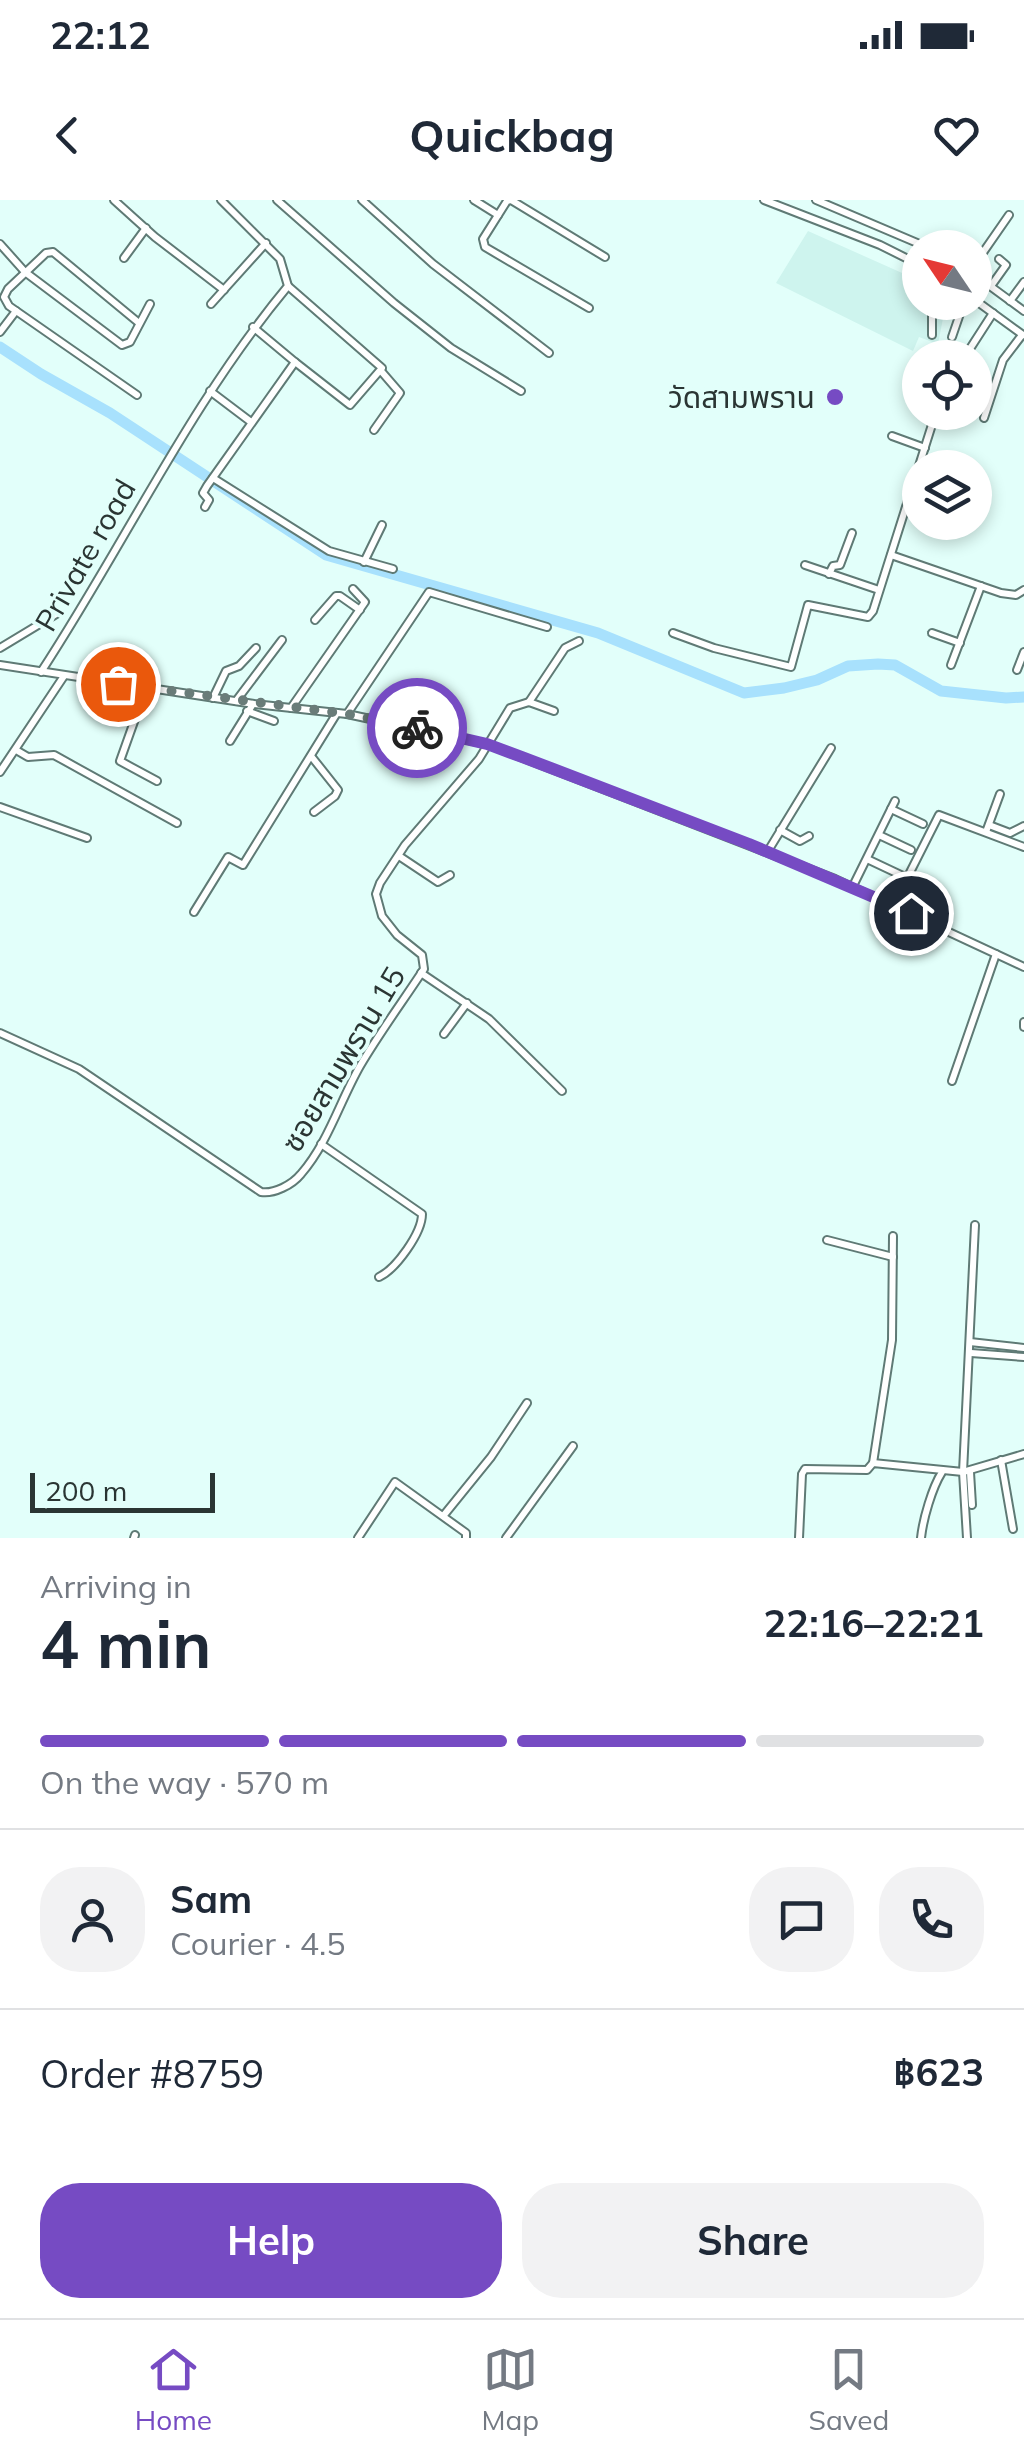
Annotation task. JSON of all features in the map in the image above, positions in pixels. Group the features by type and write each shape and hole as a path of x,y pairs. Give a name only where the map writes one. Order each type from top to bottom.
{"street":[{"path":"114,200 224,290"},
{"path":"221,200 283,263 288,286 378,362 381,372 400,393 374,430"},
{"path":"278,200 394,303 452,348 521,390"},
{"path":"362,200 432,264 549,353"},
{"path":"474,200 498,215"},
{"path":"589,308 484,247 483,238 510,200 605,257"},
{"path":"764,200 902,255"},
{"path":"816,200 902,237"},
{"path":"992,239 1009,214"},
{"path":"124,258 146,228"},
{"path":"211,304 266,243"},
{"path":"0,244 26,272 122,344 130,342 150,304"},
{"path":"138,395 16,311 4,298 8,289 46,253 52,252 139,322"},
{"path":"992,284 1006,266 999,258"},
{"path":"1010,301 1024,282"},
{"name":"Private road","path":"41,672 90,598 175,445 254,327 288,286"},
{"path":"992,288 1024,311"},
{"path":"0,332 16,311"},
{"path":"976,340 993,313 1023,335 1003,360 992,394"},
{"path":"932,320 932,335"},
{"path":"952,337 958,320"},
{"path":"254,327 350,405 381,372"},
{"path":"205,507 209,500 204,494 211,481 295,362"},
{"path":"210,392 251,422"},
{"path":"673,633 791,667 808,605 866,618 873,611 930,430"},
{"path":"892,436 924,448"},
{"path":"211,481 329,551 392,569"},
{"path":"364,562 382,525"},
{"path":"829,574 834,566 840,566 852,533"},
{"path":"891,555 1010,595 1024,590"},
{"path":"805,566 879,590"},
{"path":"951,665 980,586"},
{"path":"291,708 360,610 366,598 353,588"},
{"path":"347,714 428,592 547,627"},
{"path":"315,620 336,596 360,610"},
{"path":"0,648 58,614"},
{"path":"932,633 960,643"},
{"path":"236,701 282,640"},
{"name":"ซอยสามพราน 15","path":"0,1033 79,1069 262,1192 272,1192 299,1177 322,1144 359,1068 421,973 424,962 422,955 389,926 376,894 398,856 487,744 510,708 529,702 566,648 579,641"},
{"path":"212,698 226,671 239,666 256,648"},
{"path":"1017,670 1024,652"},
{"path":"0,665 254,704 347,714 487,744 768,851 1024,967"},
{"path":"0,772 64,676"},
{"path":"146,688 120,761 157,780"},
{"path":"529,702 554,711"},
{"path":"230,741 254,704"},
{"path":"247,711 274,722"},
{"path":"194,912 228,857 243,866 336,713"},
{"path":"768,851 831,748"},
{"path":"16,750 28,757 54,756 177,823"},
{"path":"310,756 338,790 314,812"},
{"path":"988,828 1000,794"},
{"path":"852,888 895,801"},
{"path":"0,806 87,838"},
{"path":"891,809 923,824"},
{"path":"894,906 939,815 967,828 1010,833 1024,826"},
{"path":"988,828 1024,848"},
{"path":"780,830 800,841 809,836"},
{"path":"879,834 911,850"},
{"path":"398,856 438,882 450,876"},
{"path":"867,859 903,876"},
{"path":"952,1080 996,954"},
{"path":"421,973 499,1028 562,1090"},
{"path":"444,1034 467,1003"},
{"path":"322,1144 422,1214 422,1222 398,1259 380,1278"},
{"path":"966,1538 975,1225"},
{"path":"799,1538 804,1470 867,1470 872,1463 892,1340 893,1236"},
{"path":"826,1240 893,1257"},
{"path":"970,1342 1024,1348"},
{"path":"970,1353 1024,1357"},
{"path":"444,1515 527,1404"},
{"path":"506,1538 573,1446"},
{"path":"872,1463 966,1472 1024,1454"},
{"path":"1001,1460 1013,1529"},
{"path":"922,1538 924,1512 932,1503 942,1472"},
{"path":"966,1472 972,1505"},
{"path":"358,1538 395,1482 444,1515 466,1538"}],"shaded area":[{"path":"808,231 902,273 902,320 943,320 939,340 919,337 902,340 902,346 776,283"}],"waterway":[{"path":"0,347 110,413 326,555 598,633 744,693 817,680 848,666 878,664 895,665 941,691 1024,697"}],"way so far":[{"path":"118,684 347,714 417,728"}],"place":[{"name":"วัดสามพราน","path":"835,397"}],"route":[{"path":"417,728 487,744 522,757 768,851 911,913"}]}
